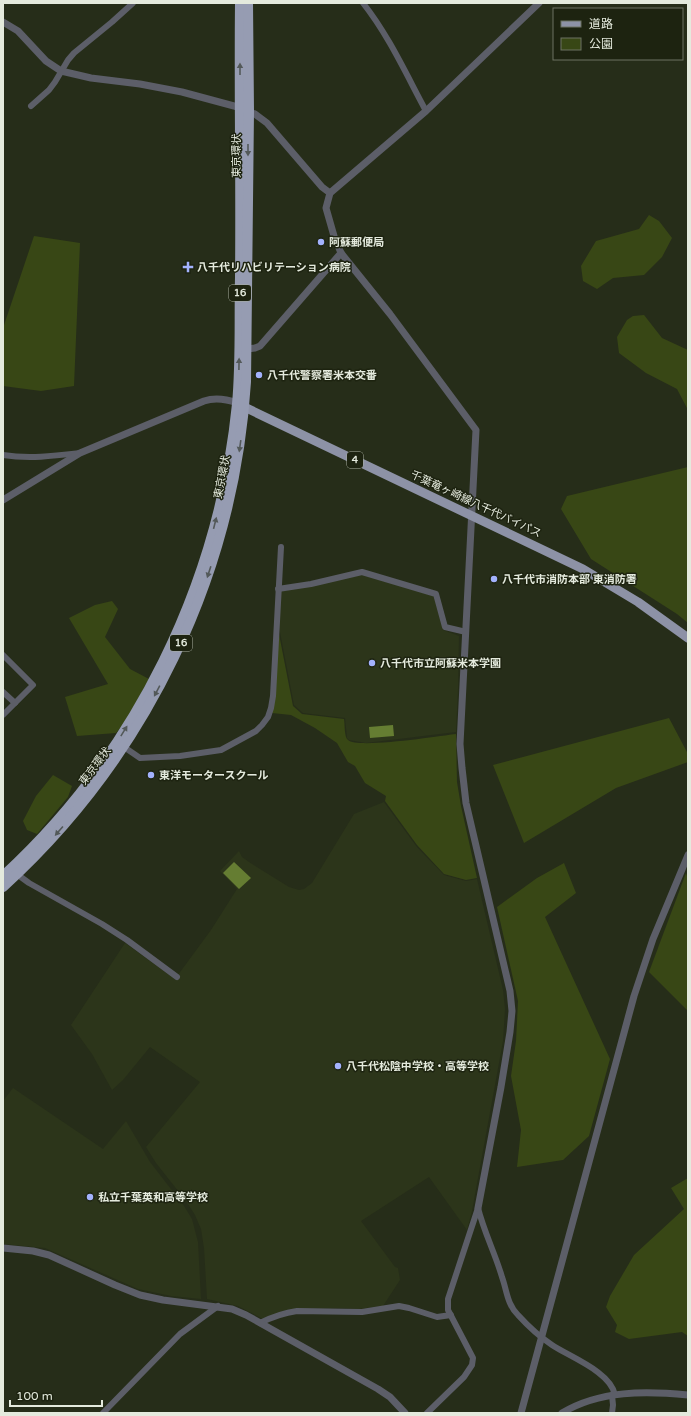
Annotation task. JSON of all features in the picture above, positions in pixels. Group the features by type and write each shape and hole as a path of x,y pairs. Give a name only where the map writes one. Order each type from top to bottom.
{"highway":[{"name":"東京環状","path":"3,876 14,872 58,832 97,784 124,747 150,705 180,645 203,590 219,540 233,485 248,348 244,109 240,3"},
{"name":"東京環状","path":"3,887 87,784 120,738 141,704 163,664 188,607 207,554 241,405 240,268 248,3"}],"main road":[{"name":"千葉竜ヶ崎線八千代バイパス","path":"241,405 583,569 614,586 688,638"}],"street":[{"path":"31,106 49,90 74,53 133,3"},
{"path":"363,3 387,37 426,111"},
{"path":"427,1413 464,1377 472,1365 473,1358 451,1315 448,1306 448,1299 478,1208 502,1087 512,1011 510,991 466,803 460,744 476,430 390,314 341,253 334,236 326,208 330,193 426,111 539,3"},
{"path":"3,22 18,31 46,61 61,71 91,78 159,87 209,98 244,109 267,123 322,187 330,193"},
{"path":"248,348 260,346 341,253"},
{"path":"3,500 80,453 211,399 226,399 241,405"},
{"path":"3,455 15,457 43,457 80,453"},
{"path":"124,747 140,758 180,756 221,750 256,731 262,725 268,717 273,696 281,547"},
{"path":"278,589 312,584 362,572 436,594 445,628 466,632"},
{"path":"3,655 33,685 3,715"},
{"path":"3,692 15,703"},
{"path":"521,1413 634,996 653,940 688,855"},
{"path":"14,872 29,884 102,924 127,940 177,978"},
{"path":"478,1208 510,1305 517,1314 541,1337 561,1351 592,1368 608,1381 614,1391 612,1413"},
{"path":"3,1248 33,1251 48,1255 140,1295 163,1300 232,1309 378,1389 390,1397 405,1413"},
{"path":"103,1413 180,1334 218,1306"},
{"path":"260,1323 287,1312 362,1312 399,1306 437,1317 451,1315"},
{"path":"562,1413 591,1401 613,1395 649,1392 688,1395"}],"shaded area":[{"name":"八千代市立阿蘇米本学園","path":"362,575 434,596 443,630 459,636 456,732 366,743 349,740 347,738 345,718 303,713 294,705 279,627 280,591"},
{"path":"393,725 394,736 370,738 369,727"},
{"name":"八千代松陰中学校・高等学校","path":"384,802 417,847 444,875 466,881 477,879 503,990 505,1009 503,1041 472,1211 467,1230 429,1177 361,1221 395,1267 398,1268 400,1280 383,1306 358,1309 343,1308 286,1310 263,1319 238,1306 207,1299 204,1248 201,1229 195,1215 186,1201 156,1163 146,1147 200,1082 150,1047 123,1080 112,1090 92,1054 71,1025 125,943 175,979 211,930 237,889 220,871 239,851 242,857 289,887 299,890 304,889 312,883 354,814"},
{"path":"234,862 251,878 239,889 223,873"},
{"name":"私立千葉英和高等学校","path":"13,1088 103,1149 126,1121 150,1162 184,1206 192,1219 198,1242 201,1299 171,1296 138,1289 45,1248 3,1244 3,1101"}],"green space":[{"path":"649,215 659,221 672,238 662,257 644,275 613,278 597,289 583,281 581,266 596,241 639,229"},
{"path":"34,236 80,243 74,386 41,391 3,386 3,328"},
{"path":"644,315 662,338 688,350 688,410 677,389 646,373 619,353 617,337 627,320 633,316"},
{"path":"688,467 688,623 677,614 591,559 561,509 567,496"},
{"path":"112,601 118,609 105,637 130,669 149,679 125,722 116,733 77,736 65,697 108,684 69,618 95,605"},
{"path":"279,634 293,706 302,714 344,719 345,733 348,740 366,743 382,743 456,734 457,782 477,878 466,880 444,874 417,845 385,801 386,796 365,783 355,766 348,762 337,743 315,728 291,715 272,713"},
{"path":"669,718 688,754 688,762 616,788 524,843 493,765"},
{"path":"53,775 72,786 68,797 37,834 27,830 23,821 36,796"},
{"path":"564,863 576,893 545,917 610,1059 589,1136 563,1160 517,1167 521,1130 511,1076 516,1041 518,1001 497,907 537,878"},
{"path":"686,873 688,879 688,1011 649,972"},
{"path":"688,1178 688,1336 682,1332 629,1339 615,1332 617,1325 606,1307 610,1296 634,1255 684,1209 671,1188"}],"place":[{"name":"阿蘇郵便局","path":"321,242"},
{"name":"八千代リハビリテーション病院","path":"188,267"},
{"name":"八千代警察署米本交番","path":"259,375"},
{"name":"八千代市消防本部 東消防署","path":"494,579"},
{"name":"八千代市立阿蘇米本学園","path":"372,663"},
{"name":"東洋モータースクール","path":"151,775"},
{"name":"八千代松陰中学校・高等学校","path":"338,1066"},
{"name":"私立千葉英和高等学校","path":"90,1197"}]}
